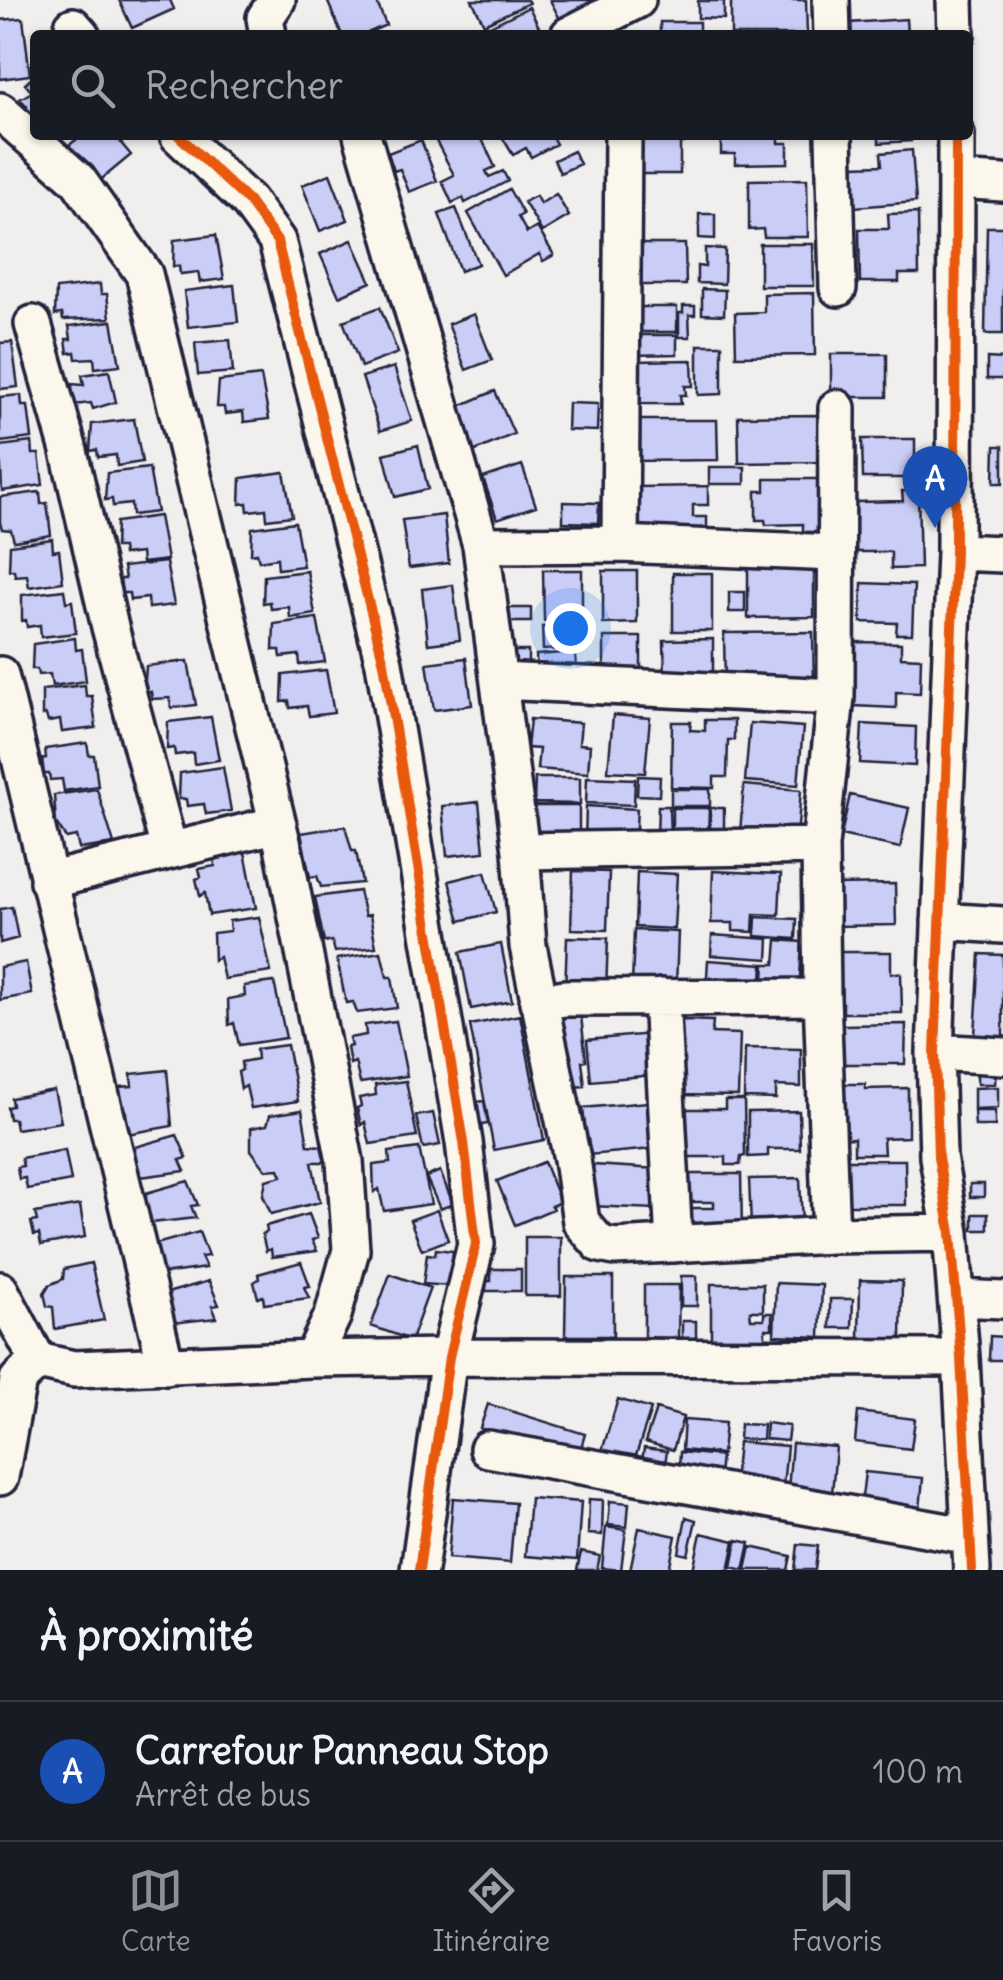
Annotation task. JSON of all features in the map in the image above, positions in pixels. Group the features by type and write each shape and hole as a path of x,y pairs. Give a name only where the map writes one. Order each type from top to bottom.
{"street":[{"path":"267,30 265,18 277,0"},
{"path":"831,0 832,30"},
{"path":"955,0 956,30"},
{"path":"583,30 628,14"},
{"path":"0,111 30,138"},
{"path":"33,140 78,180 144,274 278,824 345,1162 351,1250 333,1316 312,1359"},
{"path":"183,140 248,201 277,241 384,664 464,1142 476,1244 449,1357 420,1570"},
{"path":"363,140 481,545 521,851 528,946 572,1159 581,1222 600,1244 615,1246 950,1233"},
{"path":"620,544 623,140"},
{"path":"834,140 838,288"},
{"path":"488,1449 971,1553 962,1358 938,1157 934,1052 956,552 956,140"},
{"path":"956,180 1003,182"},
{"path":"33,324 169,849"},
{"path":"831,1235 820,846 836,697 837,408"},
{"path":"481,545 620,544 835,552"},
{"path":"956,552 1003,554"},
{"path":"0,676 166,1366"},
{"path":"499,681 836,697"},
{"path":"48,881 278,824"},
{"path":"521,851 820,846"},
{"path":"940,920 1003,925"},
{"path":"538,1002 565,998 822,997"},
{"path":"661,998 674,1244"},
{"path":"934,1052 1003,1056"},
{"path":"0,1290 38,1361 74,1370 449,1357 962,1358"},
{"path":"957,1298 1003,1300"},
{"path":"0,1477 18,1380 38,1361"}],"building":[{"path":"119,0 170,0 174,9 132,28"},
{"path":"327,0 376,0 386,25 374,30 340,30"},
{"path":"472,0 527,0 529,3 484,24"},
{"path":"550,0 595,0 600,8 564,27"},
{"path":"731,0 806,0 807,30 731,30"},
{"path":"698,1 724,1 724,19 698,18"},
{"path":"529,7 540,30 490,30 488,27"},
{"path":"23,18 30,75 0,79 0,20"},
{"path":"906,19 907,30 850,30 849,23"},
{"path":"660,22 699,22 699,30 660,30"},
{"path":"30,93 30,116 23,110 27,106 20,99"},
{"path":"76,140 118,140 131,155 97,183 65,148"},
{"path":"421,140 437,181 409,192 400,169 394,171 388,153"},
{"path":"482,140 495,167 486,171 489,177 503,171 508,181 465,203 463,198 452,203 442,181 454,175 436,141"},
{"path":"504,140 554,140 556,144 531,157 526,148 513,155"},
{"path":"634,140 683,140 680,174 627,174"},
{"path":"721,140 788,143 788,163 735,164 735,154 721,154"},
{"path":"879,140 911,140 911,141"},
{"path":"912,150 916,202 855,207 852,166 882,165 881,153"},
{"path":"573,151 580,164 560,173 554,160"},
{"path":"330,174 348,220 320,231 302,185"},
{"path":"807,179 808,237 764,237 763,229 749,230 749,180"},
{"path":"509,189 523,214 518,217 527,233 537,227 554,255 543,261 539,254 503,275 468,213"},
{"path":"556,194 569,216 542,232 524,202 536,196 540,204"},
{"path":"456,208 478,264 460,271 439,214"},
{"path":"918,213 919,274 899,274 899,282 860,282 859,229 889,229 888,214"},
{"path":"699,214 715,214 715,239 699,238"},
{"path":"987,227 1003,227 1003,334 985,334"},
{"path":"216,235 224,279 200,282 198,272 180,274 179,266 173,267 174,240"},
{"path":"352,240 371,282 339,296 320,254"},
{"path":"630,244 685,244 686,285 631,285"},
{"path":"760,244 813,244 814,286 760,286"},
{"path":"705,248 725,249 724,284 697,283 697,266 705,267"},
{"path":"100,284 101,294 107,294 110,318 63,320 62,314 55,315 56,289"},
{"path":"234,285 238,322 188,327 184,291"},
{"path":"702,289 725,290 724,315 702,314"},
{"path":"814,293 815,355 736,356 735,313 764,312 764,294"},
{"path":"683,306 695,306 695,315 689,315 690,337 679,337 679,313 683,313"},
{"path":"380,307 398,353 361,367 343,321"},
{"path":"636,307 677,307 677,332 630,332"},
{"path":"474,314 492,360 466,370 448,324"},
{"path":"112,321 120,365 95,368 94,358 76,359 75,352 68,353 69,326"},
{"path":"632,335 677,335 677,354 633,355"},
{"path":"230,340 233,372 198,375 195,343"},
{"path":"12,342 18,387 0,389 0,343"},
{"path":"698,345 722,345 722,394 698,395"},
{"path":"831,354 887,354 887,397 831,397"},
{"path":"987,358 1003,359 1003,379 987,379"},
{"path":"692,360 693,386 685,386 681,404 634,404 633,361"},
{"path":"394,367 412,421 380,431 362,377"},
{"path":"109,371 116,402 93,409 91,403 73,405 72,384 84,385 82,375"},
{"path":"261,376 269,419 244,422 243,412 225,414 224,407 217,407 219,381"},
{"path":"495,391 514,434 473,452 455,408"},
{"path":"21,395 22,406 28,406 32,438 0,442 0,397"},
{"path":"568,403 598,404 597,431 567,430"},
{"path":"818,415 819,462 739,463 738,416"},
{"path":"134,419 142,462 117,466 116,455 98,457 97,450 90,451 92,424"},
{"path":"632,420 717,420 718,460 633,461"},
{"path":"862,439 915,439 915,478 863,478"},
{"path":"32,442 33,454 39,454 43,485 2,491 0,446"},
{"path":"418,445 428,489 395,497 384,454"},
{"path":"995,446 1003,446 1003,483 994,483"},
{"path":"522,465 536,506 497,519 483,478"},
{"path":"709,467 745,467 745,484 709,484"},
{"path":"149,468 157,512 132,515 131,504 113,506 112,499 105,500 107,473"},
{"path":"284,472 292,516 267,519 266,509 248,511 247,503 240,504 241,478"},
{"path":"765,479 824,479 825,532 803,532 803,524 766,525 765,520 756,520 756,491 765,491"},
{"path":"708,486 708,505 693,505 693,517 707,517 702,543 636,544 636,487"},
{"path":"902,491 918,491 920,568 891,569 891,552 855,552 854,502 903,501"},
{"path":"40,492 41,504 47,503 51,535 14,541 11,530 2,529 0,523 0,497"},
{"path":"563,502 599,503 598,523 563,522"},
{"path":"444,515 449,563 409,568 402,520"},
{"path":"159,516 167,560 142,563 141,553 123,555 122,548 115,548 116,522"},
{"path":"295,522 303,566 278,569 277,558 259,561 257,553 251,554 252,528"},
{"path":"52,539 53,551 59,550 63,582 29,587 27,575 15,576 14,570 9,570 10,545"},
{"path":"166,562 174,605 149,608 148,598 130,600 129,593 122,593 123,567"},
{"path":"814,562 814,617 748,618 748,563"},
{"path":"543,570 582,570 582,620 544,621"},
{"path":"307,571 315,614 290,618 289,607 271,609 270,602 263,603 264,576"},
{"path":"603,571 637,571 637,623 603,624"},
{"path":"673,573 712,573 712,631 673,631"},
{"path":"862,583 914,585 912,634 896,634 897,623 861,622"},
{"path":"453,585 460,640 428,644 422,589"},
{"path":"64,590 66,602 72,601 76,633 41,637 40,625 27,627 26,620 22,621 22,595"},
{"path":"729,592 745,592 745,612 729,612"},
{"path":"500,608 531,608 531,622 500,622"},
{"path":"317,618 325,662 300,665 299,655 281,657 280,650 273,650 274,624"},
{"path":"581,624 583,648 543,650 542,627"},
{"path":"813,632 814,688 725,689 724,633"},
{"path":"604,637 641,637 641,682 604,682"},
{"path":"75,638 76,650 82,649 86,681 52,686 50,674 38,675 37,669 32,669 33,644"},
{"path":"713,639 713,685 665,685 664,640"},
{"path":"856,642 901,643 901,657 921,658 920,693 896,692 896,708 853,706"},
{"path":"505,651 528,651 528,677 504,677"},
{"path":"575,652 577,676 537,678 536,655"},
{"path":"466,658 472,705 434,710 427,663"},
{"path":"188,661 196,705 171,708 170,698 152,699 151,692 144,693 146,666"},
{"path":"326,670 334,713 309,716 307,706 290,708 289,701 282,702 283,675"},
{"path":"85,685 86,696 92,696 96,728 62,732 60,720 48,722 46,715 42,716 42,690"},
{"path":"613,715 650,718 645,773 608,771"},
{"path":"211,717 219,760 194,764 193,753 175,755 174,748 167,749 168,722"},
{"path":"530,719 581,723 579,744 590,745 588,773 537,769 539,749 527,748"},
{"path":"705,720 734,720 734,740 728,740 727,777 714,777 714,788 671,787 672,722 691,722 690,730 705,731"},
{"path":"750,723 803,727 798,785 745,781"},
{"path":"862,724 916,727 915,766 860,763"},
{"path":"87,743 89,755 94,755 98,786 64,791 62,779 50,780 49,774 44,774 45,749"},
{"path":"223,767 231,811 206,814 204,804 187,806 186,799 179,799 180,773"},
{"path":"638,776 660,777 659,796 637,795"},
{"path":"587,777 635,779 634,805 586,803"},
{"path":"535,778 580,778 580,804 534,803"},
{"path":"744,785 801,790 797,837 740,833"},
{"path":"97,789 114,844 79,849 76,836 66,838 56,823 54,795"},
{"path":"671,789 710,789 710,806 671,806"},
{"path":"850,795 909,808 900,848 841,835"},
{"path":"479,802 484,852 447,856 442,806"},
{"path":"534,806 579,806 579,838 534,837"},
{"path":"586,806 637,809 635,844 585,842"},
{"path":"658,806 669,806 670,839 657,839"},
{"path":"672,808 709,808 708,838 672,838"},
{"path":"710,808 724,808 724,837 710,837"},
{"path":"345,826 352,851 356,851 362,883 321,887 317,876 310,877 301,833"},
{"path":"245,852 256,908 209,915 205,893 200,896 196,879 201,877 199,869 215,866 214,856"},
{"path":"573,871 609,872 607,930 571,929"},
{"path":"713,871 781,874 779,915 754,914 753,932 733,931 733,923 711,923"},
{"path":"485,872 496,912 460,921 449,881"},
{"path":"637,872 677,874 674,929 635,927"},
{"path":"895,884 896,925 834,926 834,885"},
{"path":"359,891 365,916 370,915 376,947 335,952 332,941 324,942 315,897"},
{"path":"12,907 18,938 0,943 0,909"},
{"path":"259,917 271,972 224,979 219,957 214,960 213,933 230,931 229,921"},
{"path":"756,917 797,919 796,939 755,936"},
{"path":"634,930 678,932 676,987 632,986"},
{"path":"712,935 769,939 768,959 711,955"},
{"path":"567,937 608,938 606,993 565,992"},
{"path":"777,940 802,942 799,995 763,993 765,964 775,964"},
{"path":"501,944 512,1001 471,1009 460,952"},
{"path":"381,952 387,977 392,977 397,1008 357,1013 353,1002 346,1003 337,959"},
{"path":"838,952 891,952 891,973 901,973 902,1013 843,1013 843,1003 838,1003"},
{"path":"980,954 1003,955 1003,1037 975,1035"},
{"path":"708,960 763,964 761,996 706,992"},
{"path":"26,962 32,994 0,1000 0,967"},
{"path":"274,982 286,1038 239,1045 234,1023 229,1025 228,999 245,996 244,986"},
{"path":"520,1015 544,1140 494,1150 470,1025"},
{"path":"581,1016 585,1086 562,1088 554,1019"},
{"path":"681,1020 713,1021 712,1033 740,1034 738,1096 679,1095"},
{"path":"396,1021 407,1076 360,1083 355,1062 350,1064 349,1038 366,1035 365,1025"},
{"path":"906,1024 905,1064 841,1064 841,1025"},
{"path":"650,1034 653,1075 591,1081 587,1040"},
{"path":"287,1045 298,1101 251,1108 246,1086 241,1089 241,1062 257,1059 256,1049"},
{"path":"745,1048 801,1049 801,1087 776,1086 776,1099 744,1098"},
{"path":"977,1069 996,1069 995,1084 977,1084"},
{"path":"167,1070 172,1126 127,1134 126,1112 119,1112 119,1087 132,1086 131,1074"},
{"path":"406,1081 417,1137 370,1144 365,1122 361,1125 359,1098 376,1095 375,1085"},
{"path":"835,1084 865,1084 865,1089 908,1088 908,1137 883,1138 884,1154 854,1154 854,1138 836,1139"},
{"path":"998,1087 998,1108 974,1109 974,1088"},
{"path":"54,1090 61,1122 16,1129 7,1107 12,1106 11,1098"},
{"path":"725,1100 744,1100 745,1156 741,1157 740,1165 726,1165 726,1157 685,1157 685,1109 725,1109"},
{"path":"484,1101 488,1124 469,1127 466,1103"},
{"path":"647,1102 652,1149 588,1155 583,1108"},
{"path":"302,1110 308,1145 321,1146 325,1162 312,1162 320,1202 271,1214 263,1195 266,1180 282,1176 279,1169 266,1170 251,1150 251,1128 267,1125 270,1115"},
{"path":"799,1111 800,1149 768,1149 768,1156 748,1157 748,1112"},
{"path":"974,1111 995,1111 995,1126 975,1126"},
{"path":"433,1113 440,1145 423,1148 416,1116"},
{"path":"177,1135 187,1158 180,1160 185,1171 140,1177 139,1169 134,1171 131,1154 135,1147"},
{"path":"419,1148 431,1204 384,1211 379,1189 374,1192 373,1165 390,1163 389,1152"},
{"path":"65,1150 71,1181 27,1189 25,1178 19,1179 17,1167 23,1166 21,1158"},
{"path":"846,1160 905,1160 906,1205 847,1205"},
{"path":"544,1162 560,1202 551,1206 553,1209 515,1225 497,1181"},
{"path":"593,1165 658,1169 655,1209 591,1206"},
{"path":"440,1171 453,1204 440,1209 426,1177"},
{"path":"682,1174 741,1174 742,1232 683,1232 683,1208 714,1208 714,1202 683,1202"},
{"path":"800,1178 802,1225 751,1226 749,1179"},
{"path":"188,1181 198,1205 191,1206 196,1218 151,1223 150,1216 145,1218 141,1201 146,1193"},
{"path":"970,1184 984,1184 984,1197 970,1197"},
{"path":"80,1205 85,1237 41,1245 31,1222 37,1221 35,1213"},
{"path":"437,1210 448,1240 422,1250 410,1220"},
{"path":"309,1214 318,1238 312,1240 317,1251 272,1257 271,1249 266,1251 262,1234 267,1232 266,1226"},
{"path":"973,1214 988,1214 988,1230 973,1230"},
{"path":"199,1232 208,1256 201,1257 206,1268 162,1274 160,1266 156,1268 152,1252 156,1244"},
{"path":"525,1237 561,1237 561,1296 525,1296"},
{"path":"436,1249 453,1251 449,1286 423,1284 427,1254 435,1255"},
{"path":"301,1262 310,1286 304,1287 309,1298 264,1304 263,1296 258,1298 254,1282 259,1279 258,1274"},
{"path":"91,1263 104,1320 55,1329 53,1307 47,1306 44,1293 49,1285 63,1279 64,1269"},
{"path":"491,1269 521,1269 521,1291 486,1291"},
{"path":"390,1274 430,1288 411,1340 371,1326"},
{"path":"681,1276 697,1276 697,1306 681,1306"},
{"path":"566,1277 613,1277 613,1336 565,1336"},
{"path":"860,1280 902,1281 901,1342 859,1341"},
{"path":"209,1281 219,1305 212,1306 217,1318 172,1323 167,1293"},
{"path":"776,1283 822,1285 820,1337 774,1335"},
{"path":"711,1284 763,1284 763,1311 750,1311 751,1319 764,1319 764,1313 772,1313 772,1329 765,1329 765,1338 711,1339"},
{"path":"644,1285 679,1285 678,1338 644,1337"},
{"path":"830,1299 853,1299 852,1328 830,1328"},
{"path":"682,1321 696,1321 696,1339 682,1339"},
{"path":"990,1336 1003,1337 1003,1360 989,1360"},
{"path":"618,1399 651,1409 631,1471 599,1461"},
{"path":"488,1404 585,1434 578,1458 480,1428"},
{"path":"656,1409 683,1417 673,1450 645,1442"},
{"path":"858,1412 915,1419 911,1449 855,1442"},
{"path":"684,1420 725,1423 722,1454 682,1450"},
{"path":"766,1423 789,1426 787,1441 765,1439"},
{"path":"740,1424 763,1425 762,1440 739,1439"},
{"path":"738,1442 787,1446 782,1497 733,1493"},
{"path":"792,1443 836,1447 831,1506 787,1502"},
{"path":"644,1448 667,1451 664,1470 641,1467"},
{"path":"680,1452 721,1456 718,1485 678,1482"},
{"path":"865,1472 923,1478 919,1520 860,1513"},
{"path":"453,1498 515,1503 510,1563 448,1558"},
{"path":"530,1498 581,1502 577,1560 525,1556"},
{"path":"589,1499 603,1500 602,1535 588,1534"},
{"path":"610,1501 629,1503 627,1527 608,1525"},
{"path":"686,1517 696,1520 688,1555 679,1553"},
{"path":"606,1527 626,1530 621,1570 602,1568"},
{"path":"639,1528 676,1536 669,1570 630,1570"},
{"path":"701,1533 735,1541 729,1570 693,1570"},
{"path":"737,1540 750,1543 744,1570 732,1567"},
{"path":"798,1544 818,1546 815,1570 795,1570"},
{"path":"751,1547 791,1556 788,1570 746,1570"},
{"path":"581,1552 600,1556 597,1570 577,1570"}],"cycle path":[{"path":"183,140 248,201 277,241 384,663 464,1142 476,1244 449,1357 419,1570"},
{"path":"956,140 955,552 935,1052 938,1157 951,1233 972,1570"}],"place":[{"name":"Carrefour Panneau Stop","path":"935,528"}]}
